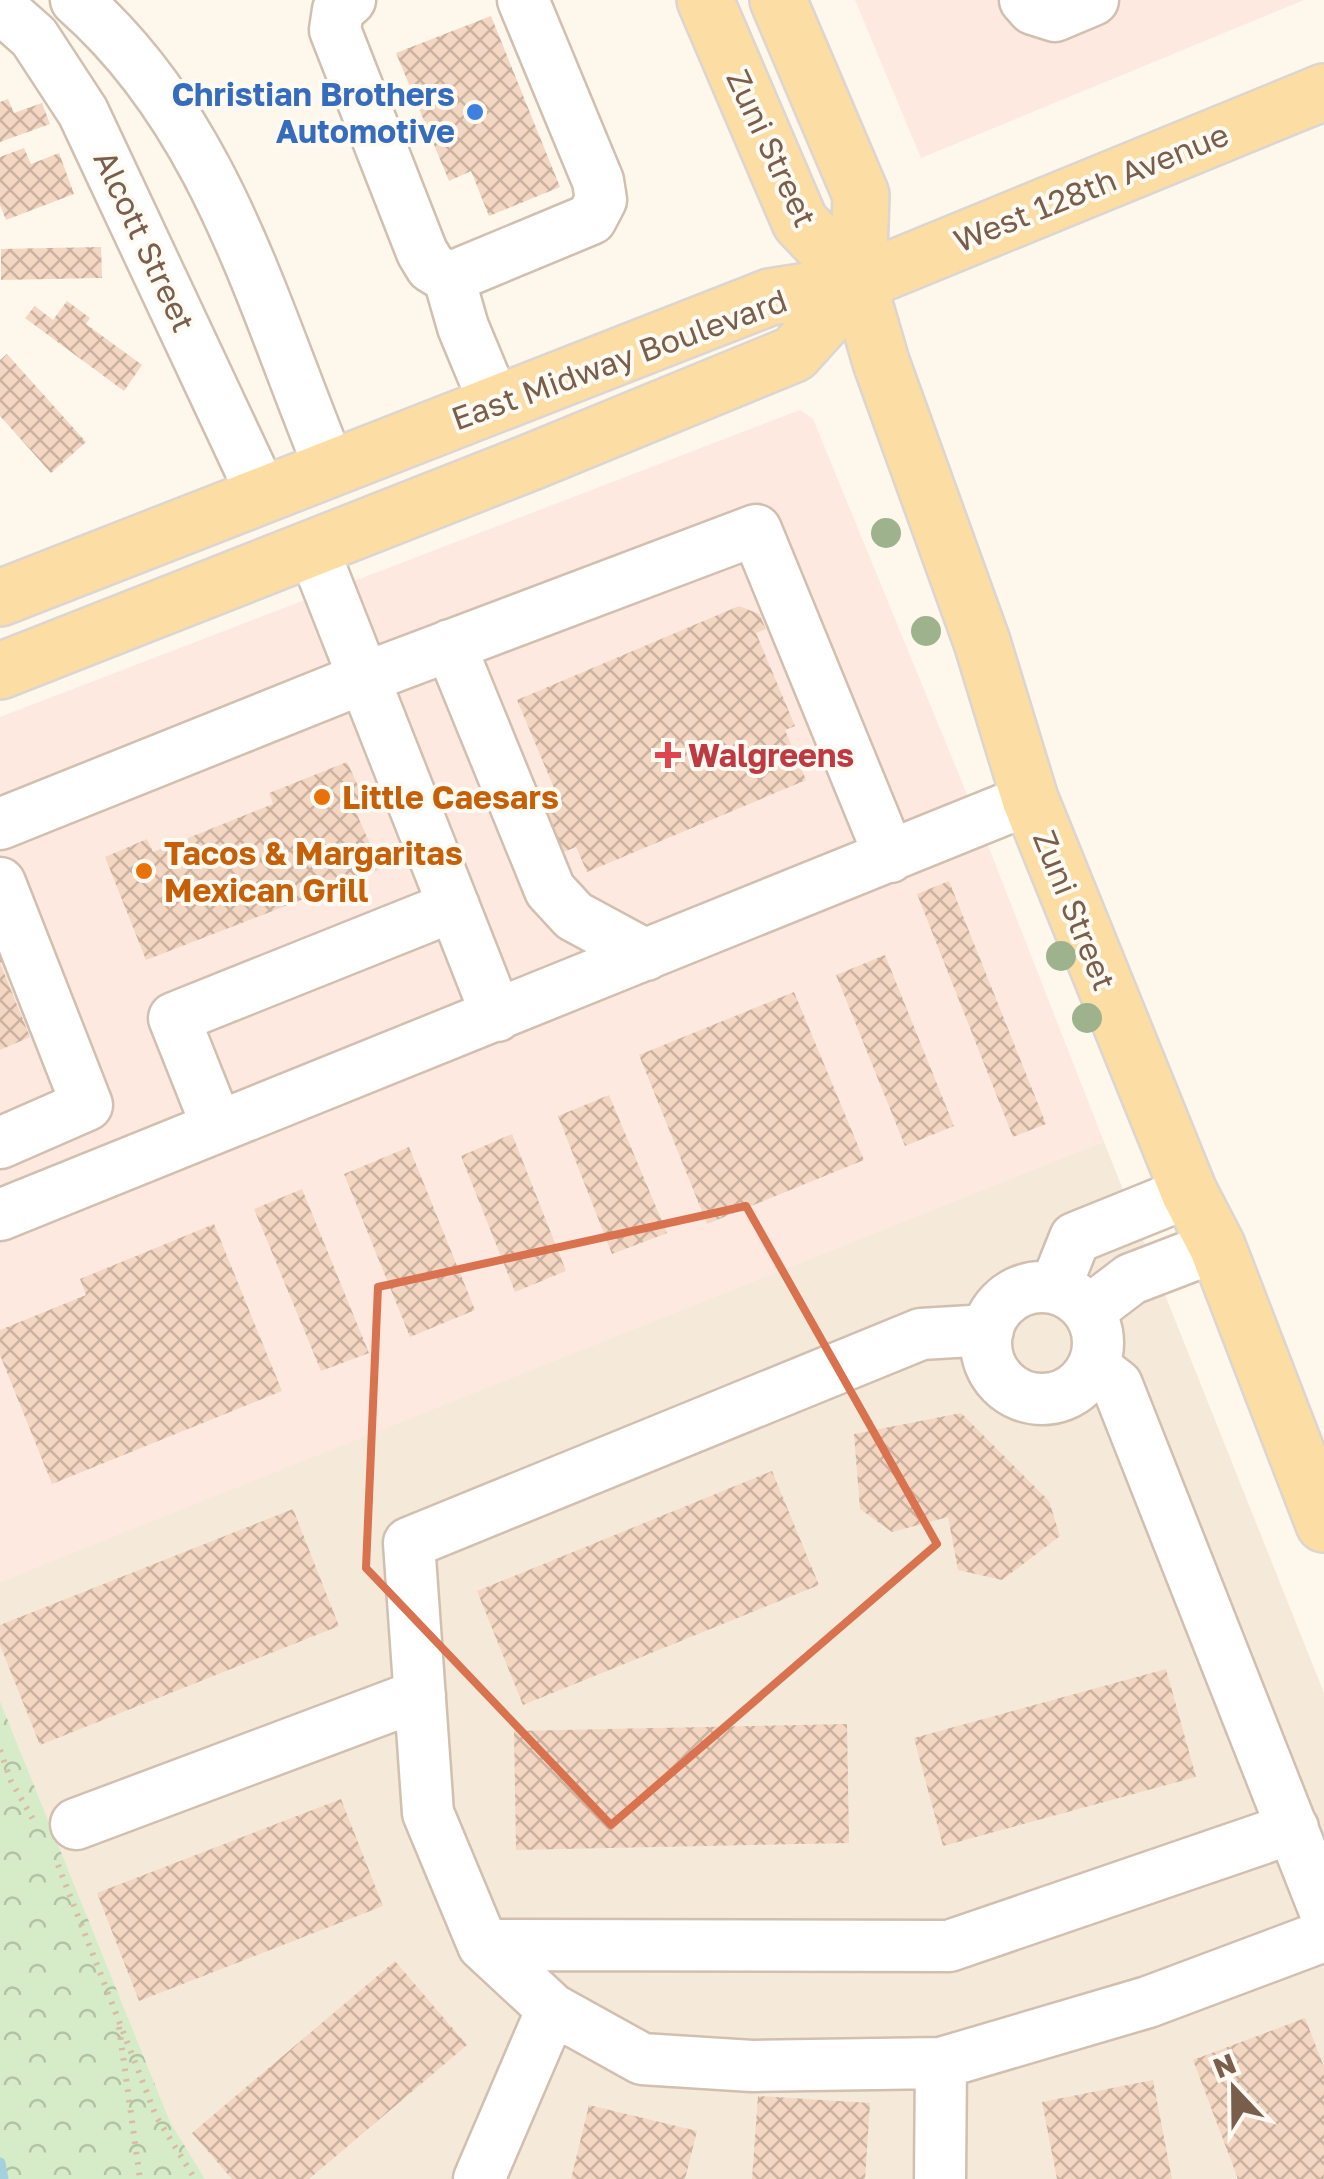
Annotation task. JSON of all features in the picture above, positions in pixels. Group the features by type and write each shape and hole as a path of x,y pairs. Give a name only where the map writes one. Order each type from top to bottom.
{"main road":[{"name":"Zuni Street","path":"705,0 800,222 858,283"},
{"name":"Zuni Street","path":"778,0 861,195 858,283 881,362 982,642 1030,799 1188,1192 1216,1246 1324,1524"},
{"name":"West 128th Avenue","path":"858,283 1324,92"},
{"name":"East Midway Boulevard","path":"0,598 770,297 858,283"},
{"name":"East Midway Boulevard","path":"0,671 794,354 858,283"}],"street":[{"path":"76,0 114,34 168,101 214,180 330,468"},
{"path":"350,0 338,10 336,30 422,252 431,268 449,278 463,327 494,404"},
{"path":"449,278 592,220 601,200 598,180 523,0"},
{"path":"1025,0 1033,9 1055,16 1093,0"},
{"name":"Alcott Street","path":"0,7 34,37 83,112 262,494"},
{"path":"0,824 450,644 756,530 890,857"},
{"path":"313,549 497,1016"},
{"path":"450,644 550,890 574,916 646,955"},
{"path":"0,1216 1030,799"},
{"path":"0,883 112,1170"},
{"path":"217,1126 174,1018 454,906"},
{"path":"0,1143 87,1106"},
{"path":"1072,1300 1074,1238 1188,1192"},
{"path":"1072,1300 1216,1246"},
{"path":"1036,1288 1072,1300 1097,1329 1099,1348 1094,1367 1067,1394 1048,1399 1028,1398 1010,1390 996,1376 988,1359 988,1330 1002,1305 1017,1293 1036,1288"},
{"path":"988,1330 921,1334 409,1543 428,1813 483,1945 552,2008 642,2059 752,2066 942,2062 1148,2002 1324,1936"},
{"path":"1094,1367 1117,1384 1292,1828 1320,1885"},
{"path":"54,1832 420,1695"},
{"path":"483,1945 950,1946 1292,1828"},
{"path":"479,2179 552,2008"},
{"path":"940,2179 942,2062"}],"path":[{"path":"0,1750 11,1781 54,1832 156,2116 195,2179"},
{"path":"118,2016 140,2179"}],"highlighted area":[{"path":"746,1206 937,1544 611,1825 366,1568 378,1287"}],"shaded area":[{"path":"855,0 1304,0 921,158"},
{"path":"800,410 813,419 989,848 1104,1142 0,1582 0,717"},
{"path":"1104,1142 1324,1693 1324,2179 205,2179 170,2123 0,1701 0,1582 801,1257"}],"green space":[{"path":"0,1701 170,2122 205,2179 0,2179"}],"building":[{"name":"Christian Brothers Automotive","path":"491,16 560,187 489,216 471,171 449,181 396,53"},
{"path":"8,99 14,113 42,103 50,124 0,142 0,102"},
{"path":"24,148 31,164 59,153 74,194 6,220 0,205 0,157"},
{"path":"101,247 102,278 1,280 1,249"},
{"path":"67,301 90,318 86,324 142,365 124,391 25,318 35,306 53,320"},
{"path":"7,354 86,442 51,473 0,416 0,360"},
{"name":"Walgreens","path":"739,606 759,614 766,629 756,633 795,726 785,730 806,780 587,872 576,847 532,865 515,826 562,807 517,700"},
{"path":"347,762 367,805 355,810 381,869 146,960 105,857 147,839 153,852 273,804 269,793"},
{"path":"949,881 1046,1124 1013,1137 917,894"},
{"path":"0,932 11,959 0,963"},
{"path":"885,955 954,1126 905,1146 836,975"},
{"path":"0,963 30,1037 0,1050"},
{"path":"794,992 864,1160 707,1224 639,1055"},
{"path":"609,1095 667,1233 612,1254 558,1116"},
{"path":"512,1134 566,1271 515,1292 461,1156"},
{"path":"409,1147 475,1310 410,1337 344,1174"},
{"path":"302,1189 369,1353 321,1371 254,1209"},
{"path":"214,1224 282,1391 52,1484 0,1355 0,1330 86,1295 80,1279"},
{"path":"961,1413 1049,1501 1060,1536 1002,1580 958,1570 948,1517 892,1532 860,1509 854,1434"},
{"path":"772,1471 819,1585 523,1705 477,1591"},
{"path":"293,1509 339,1626 40,1745 0,1645 0,1625"},
{"path":"1166,1669 1196,1777 943,1846 914,1738"},
{"path":"847,1724 849,1843 516,1850 514,1731"},
{"path":"341,1799 383,1906 139,2001 97,1893"},
{"path":"395,1961 467,2045 309,2179 232,2179 192,2133"},
{"path":"1305,2018 1324,2067 1324,2179 1238,2179 1193,2060"},
{"path":"1153,2080 1172,2179 1057,2179 1042,2102"},
{"path":"758,2096 870,2103 865,2179 752,2179"},
{"path":"589,2105 697,2131 685,2179 571,2179"}],"waterway":[{"path":"0,2163 3,2179"}],"place":[{"name":"Christian Brothers Automotive","path":"475,112"},
{"name":"Walgreens","path":"668,755"},
{"name":"Little Caesars","path":"322,797"},
{"name":"Tacos & Margaritas Mexican Grill","path":"144,871"}]}
